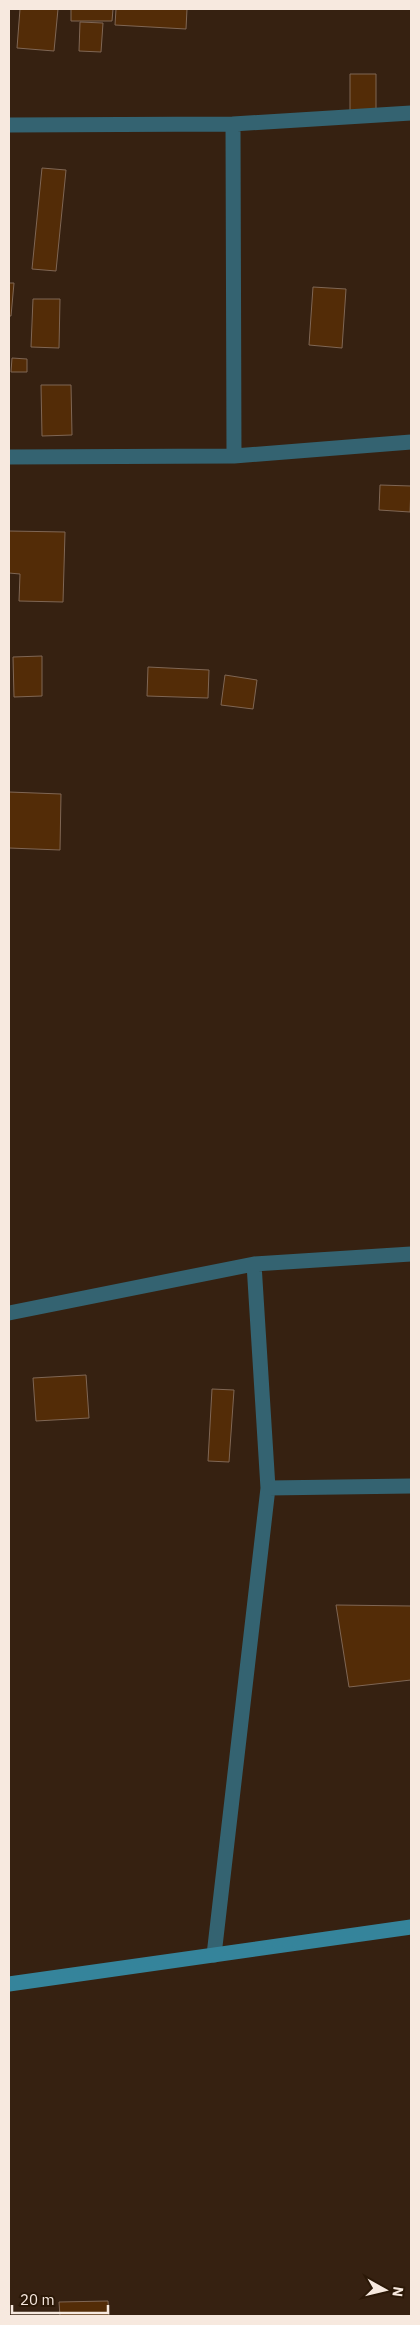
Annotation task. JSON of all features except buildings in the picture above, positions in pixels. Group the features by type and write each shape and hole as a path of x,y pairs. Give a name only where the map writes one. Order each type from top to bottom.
{"main road":[{"path":"9,1984 411,1927"}],"street":[{"path":"9,125 233,124 411,113"},
{"path":"233,124 234,456"},
{"path":"9,457 234,456 411,442"},
{"path":"9,1312 254,1264 411,1254"},
{"path":"214,1955 268,1488 254,1264"},
{"path":"268,1488 411,1486"}]}
